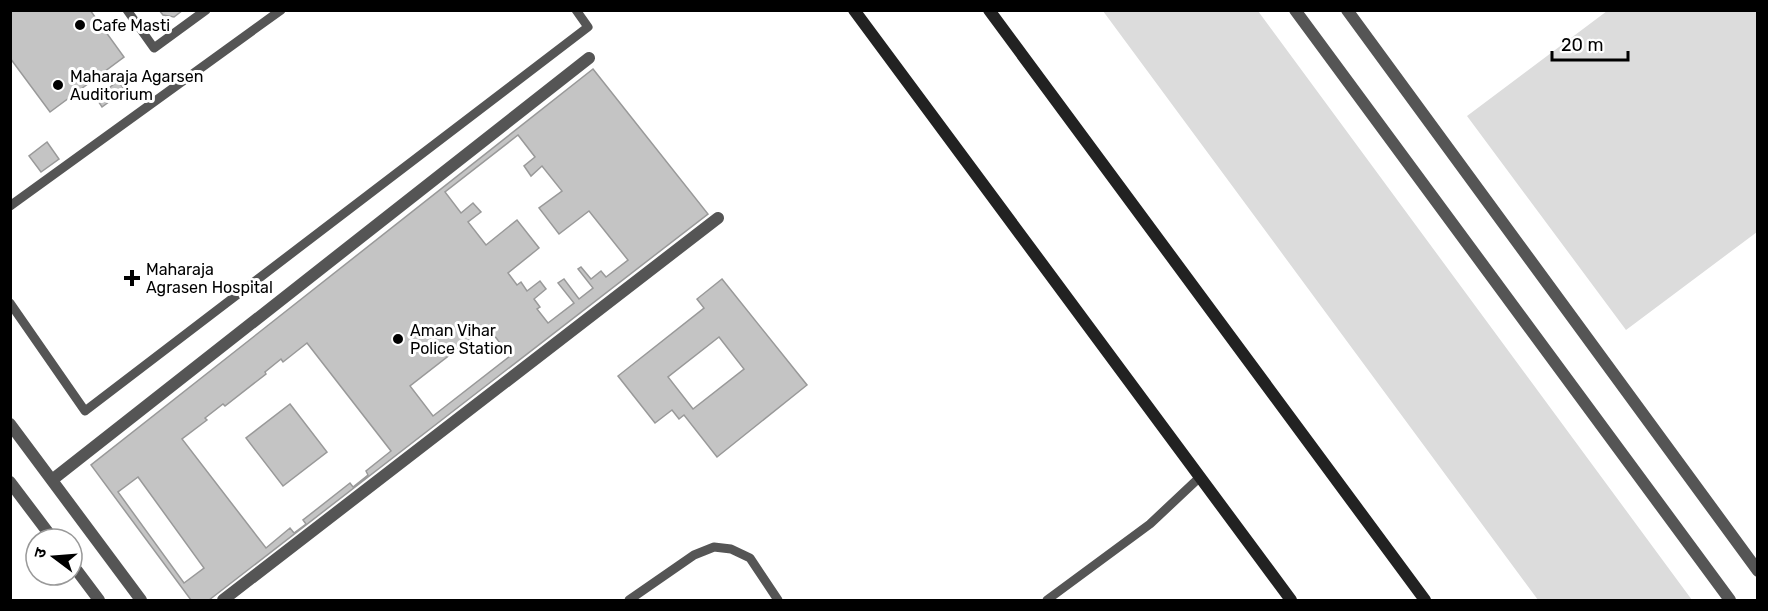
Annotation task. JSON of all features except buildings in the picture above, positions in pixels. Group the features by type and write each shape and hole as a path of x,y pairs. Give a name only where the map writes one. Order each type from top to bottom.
{"street":[{"path":"854,10 1292,600"},
{"path":"989,10 1425,600"},
{"path":"1295,10 1730,600"},
{"path":"1347,10 1758,571"},
{"path":"52,480 589,58"},
{"path":"223,600 718,218"},
{"path":"10,424 141,600"},
{"path":"10,482 44,527"},
{"path":"84,580 99,600"}],"lane":[{"path":"127,10 154,48 206,10"},
{"path":"10,206 281,10"},
{"path":"10,303 85,411 588,27 576,10"},
{"path":"1047,600 1150,524 1200,477"},
{"path":"629,600 694,555 714,547 731,549 750,558 778,600"}],"shaded area":[{"path":"1103,11 1258,11 1692,600 1538,600"},
{"path":"1607,11 1757,11 1757,232 1626,330 1467,116"}],"place":[{"name":"Cafe Masti","path":"80,25"},
{"name":"Maharaja Agarsen Auditorium","path":"58,85"},
{"name":"Maharaja Agrasen Hospital","path":"132,278"},
{"name":"Aman Vihar Police Station","path":"398,339"}]}
